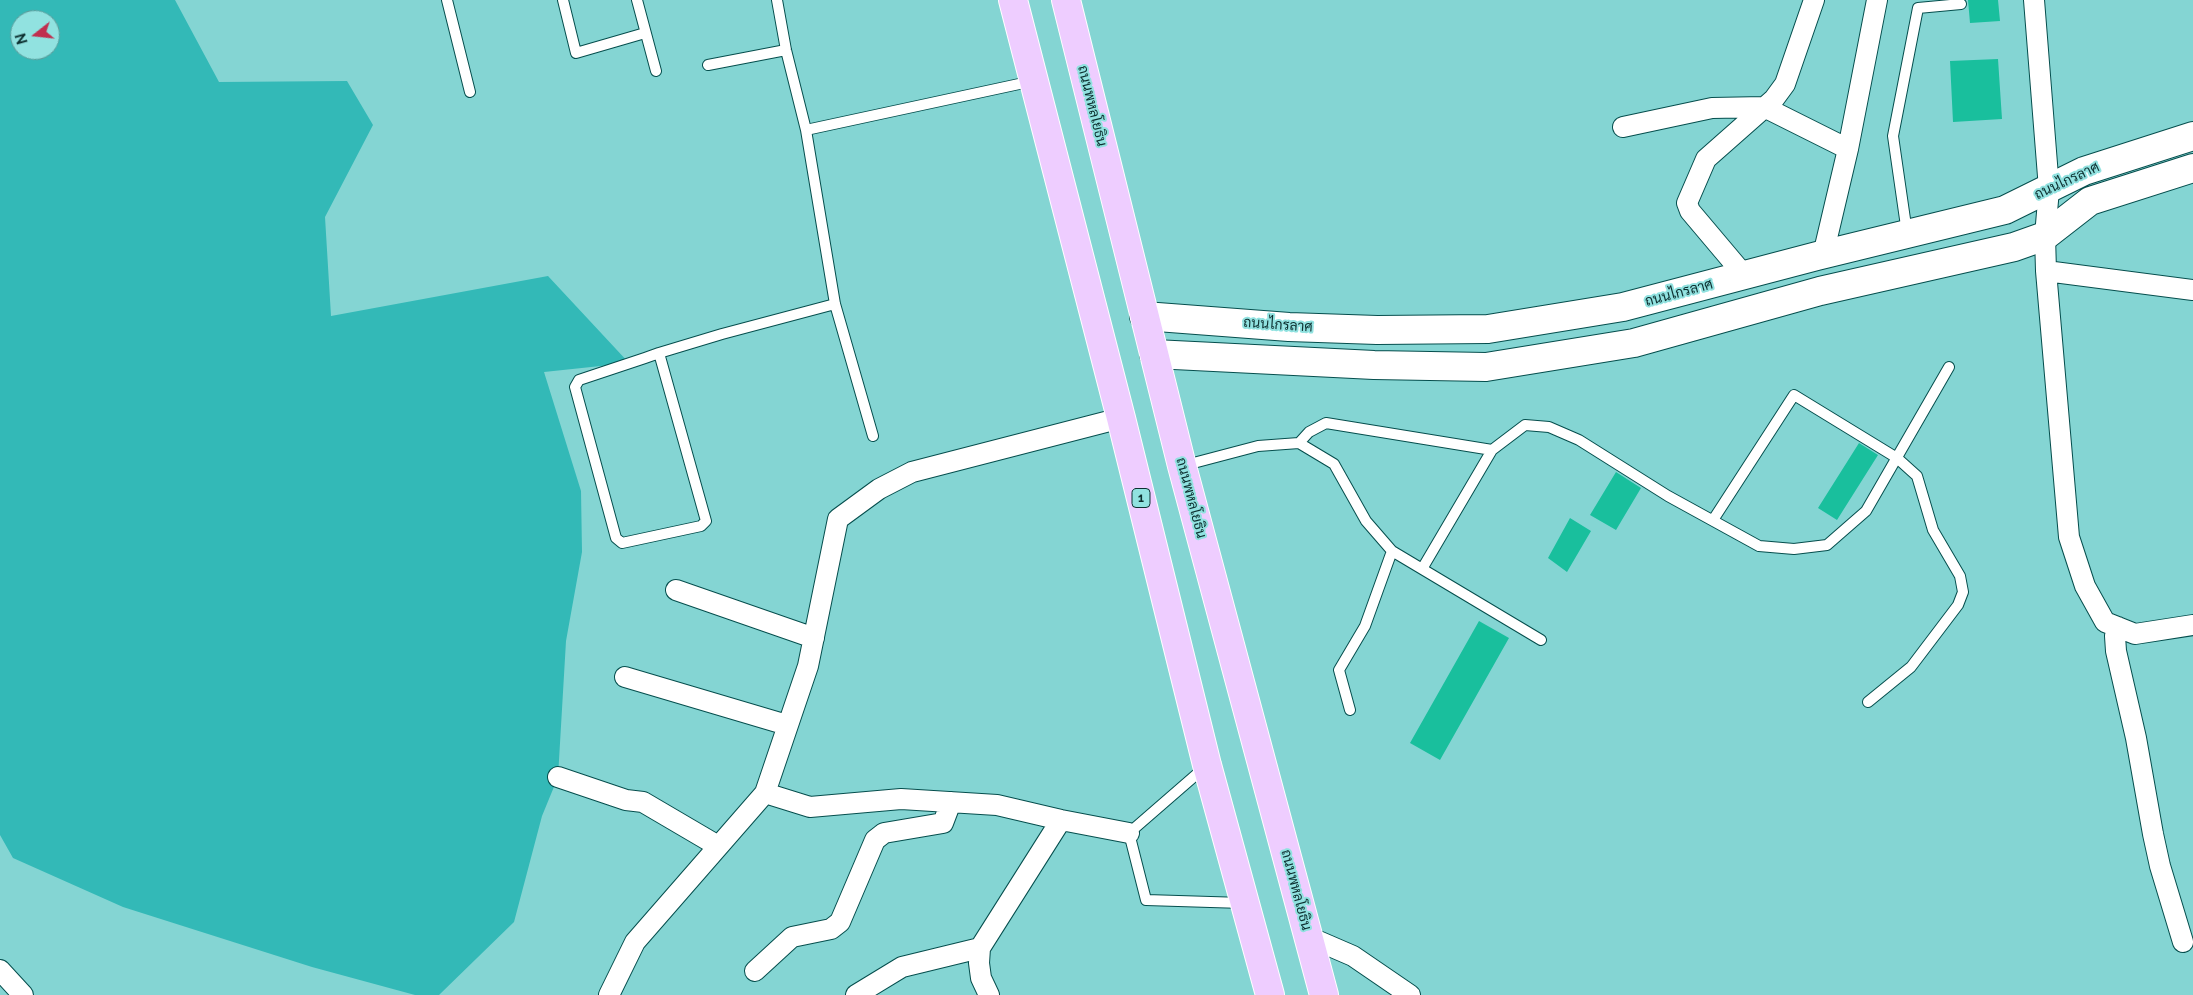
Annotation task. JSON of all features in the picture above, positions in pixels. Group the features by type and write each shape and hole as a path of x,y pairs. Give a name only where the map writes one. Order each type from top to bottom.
{"main road":[{"name":"1","path":"1014,0 1207,765 1270,995"},
{"name":"ถนนพหลโยธิน","path":"1066,0 1182,466 1324,995"},
{"name":"ถนนไกรลาศ","path":"1144,316 1377,330 1488,329 1623,307 2005,210 2084,171 2193,136"},
{"name":"ถนนไกรลาศ","path":"1154,354 1374,365 1486,367 1634,343 1820,291 2014,246 2045,236 2090,201 2193,168"}],"street":[{"path":"1744,276 1690,211 1687,203 1706,159 1774,99 1785,84 1814,0"},
{"path":"1823,255 1848,149 1877,0"},
{"path":"2034,0 2049,189 2045,236 2046,271 2069,537 2085,586 2105,622 2135,634 2193,625"},
{"path":"1622,127 1712,108 1764,107 1848,149"},
{"path":"2046,271 2193,290"},
{"path":"609,995 635,942 765,793 808,666 838,519 879,489 912,472 1121,418"},
{"path":"676,590 814,638"},
{"path":"2118,628 2116,651 2136,738 2153,834 2160,866 2183,942"},
{"path":"625,677 788,726"},
{"path":"558,777 626,800 643,802 718,846"},
{"path":"765,793 810,807 901,799 997,805 1128,833"},
{"path":"755,971 792,937 831,929 840,922 875,840 884,833 942,823 950,802"},
{"path":"989,995 981,978 980,948 1061,820"},
{"path":"1309,937 1353,956 1410,995"},
{"path":"856,995 902,967 980,948"},
{"path":"0,970 23,995"}],"lane":[{"path":"447,0 470,92"},
{"path":"563,0 576,53 645,33"},
{"path":"637,0 656,71"},
{"path":"777,0 786,50 806,130 836,304 873,436"},
{"path":"1908,234 1893,136 1918,8 1960,4"},
{"path":"708,65 786,50"},
{"path":"806,130 1034,80"},
{"path":"659,353 706,521 700,526 622,543 616,538 575,387 579,380 659,353 722,334 836,304"},
{"path":"1422,569 1492,450 1525,425 1549,427 1579,440 1668,496 1760,546 1794,549 1827,545 1866,511 1949,367"},
{"path":"1714,520 1794,395 1896,458 1917,476 1933,530 1960,576 1963,592 1958,605 1911,667 1868,702"},
{"path":"1299,443 1309,432 1326,423 1492,450"},
{"path":"1182,466 1258,446 1299,443 1334,464 1366,521 1392,551 1541,640"},
{"path":"1350,710 1339,670 1365,626 1392,551"},
{"path":"1207,765 1128,833 1146,900 1244,903"}],"shaded area":[{"path":"0,0 175,0 219,82 347,81 373,125 325,217 331,316 548,276 629,363 544,372 581,491 582,552 566,641 558,777 542,816 514,922 439,995 415,995 312,967 123,907 13,858 0,835"}],"building":[{"path":"1968,0 1998,0 2000,21 1970,23"},
{"path":"1998,59 2002,119 1953,122 1950,61"},
{"path":"1859,443 1878,455 1837,520 1818,508"},
{"path":"1616,472 1641,488 1616,530 1590,515"},
{"path":"1570,518 1591,531 1567,572 1548,558"},
{"path":"1479,621 1509,638 1440,760 1410,743"}]}
